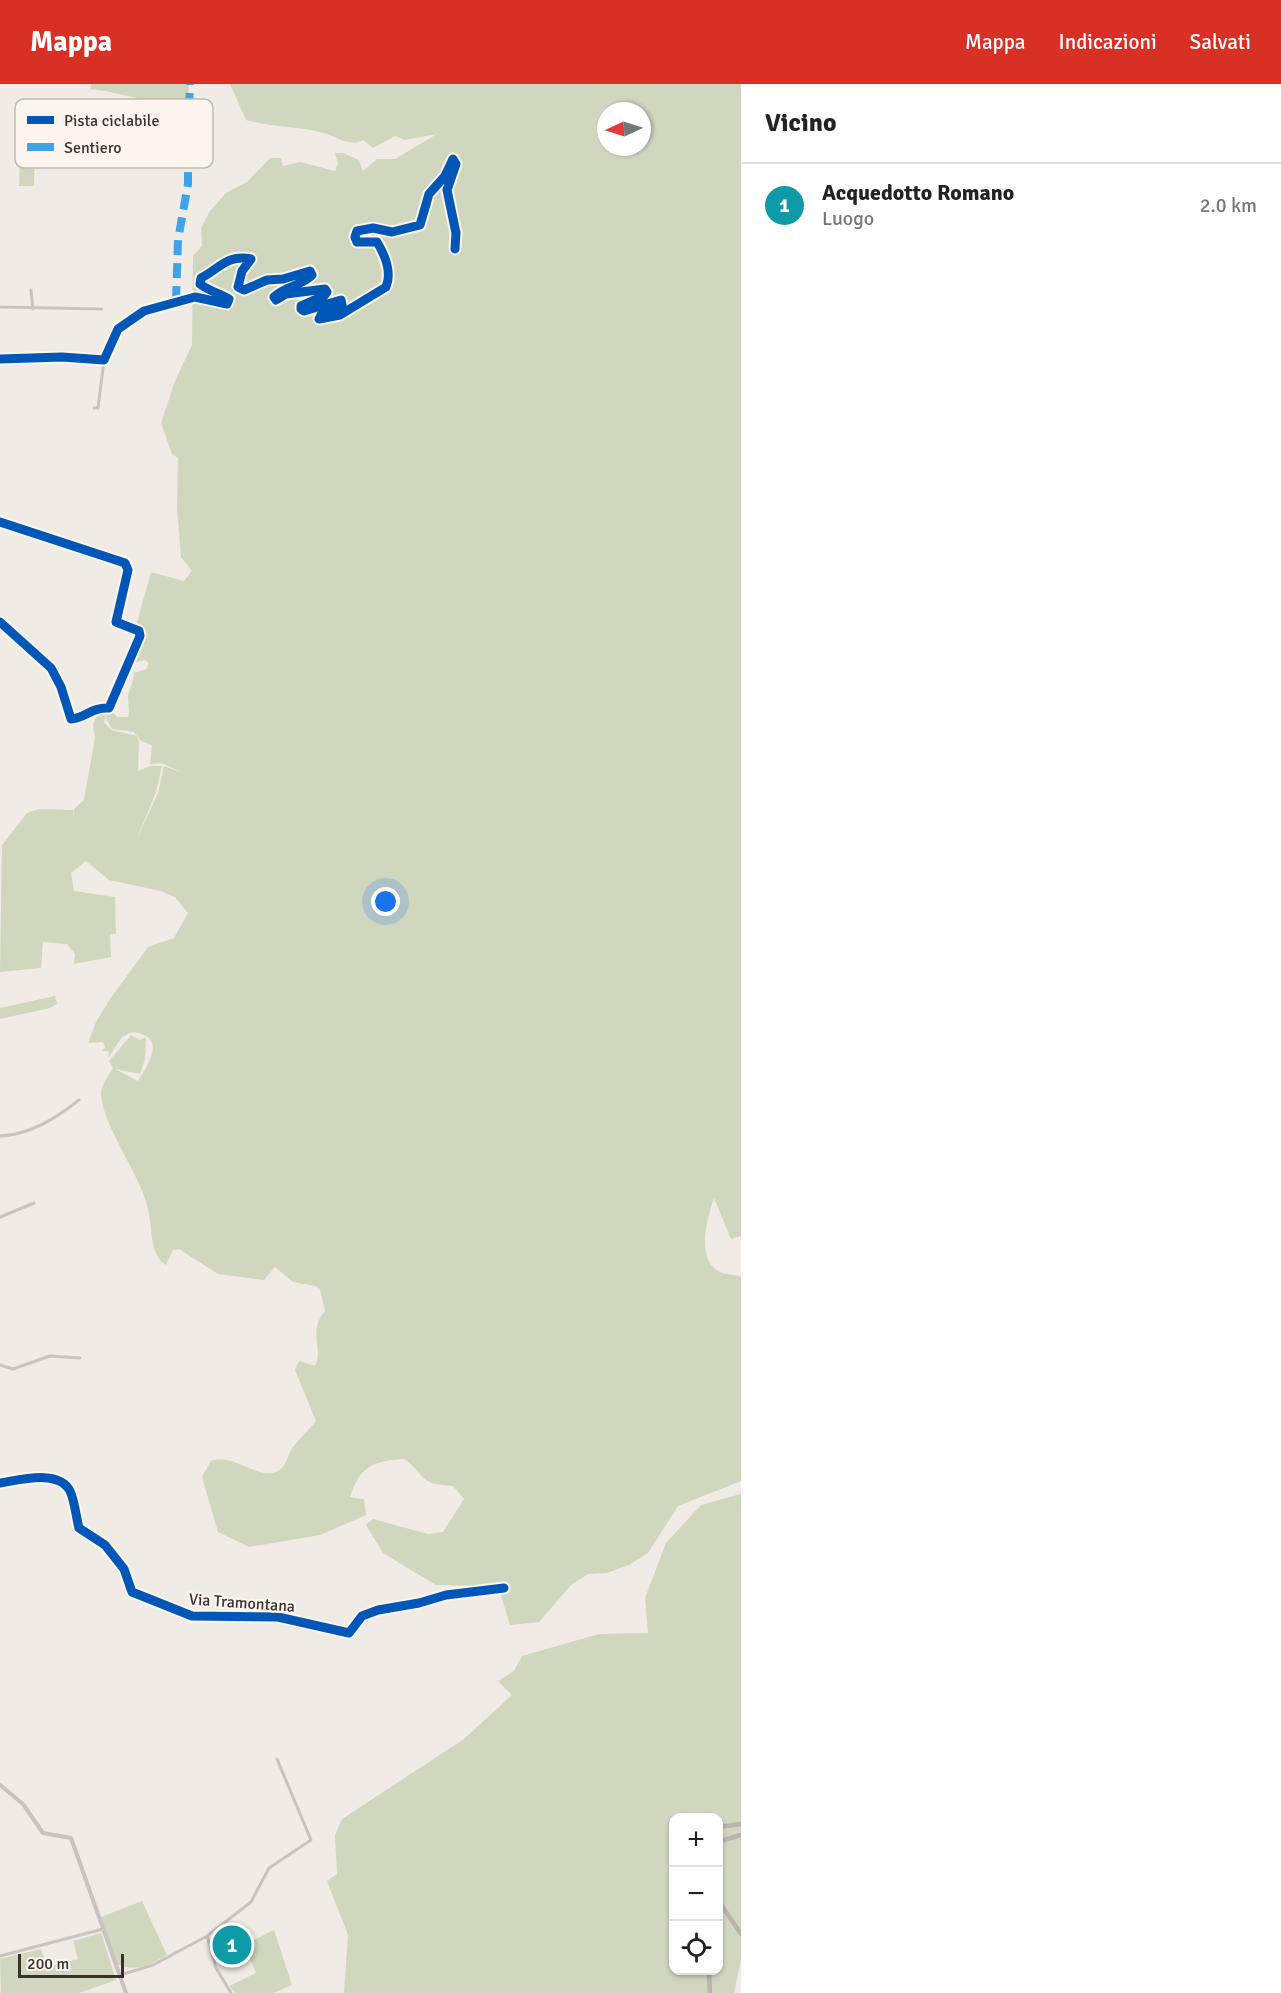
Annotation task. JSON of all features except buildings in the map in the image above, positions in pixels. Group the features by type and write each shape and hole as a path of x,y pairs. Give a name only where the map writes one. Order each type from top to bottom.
{"main road":[{"path":"723,1826 741,1824"},
{"path":"723,1840 741,1835"},
{"path":"723,1907 741,1934"},
{"path":"710,1975 710,1993"}],"street":[{"path":"94,408 98,408 104,360 118,329 144,311 195,297 227,304 229,299 200,284 201,278 213,272 220,262 242,257 250,259 242,271 238,287 244,290 267,280 283,279 310,271 312,275 308,279 280,290 274,297 276,300 286,294 325,289 327,292 324,297 301,306 304,311 342,300 342,305 321,315 319,319 322,321 359,305 386,287 388,275 384,253 377,242 357,242 355,237 357,231 373,228 392,232 420,225 429,194 445,176 453,159 456,164 447,190 456,233 455,249"},
{"path":"31,290 33,309"},
{"path":"0,307 102,309"},
{"path":"0,359 62,357 104,360"},
{"path":"0,522 127,565 116,622 139,631 140,636 109,708 91,710 71,719 61,687 51,668 0,622"},
{"path":"0,1136 26,1132 59,1115 80,1100"},
{"path":"0,1217 34,1203"},
{"path":"0,1365 13,1368 50,1356 80,1358"},
{"name":"Via Tramontana","path":"0,1482 52,1478 63,1482 71,1494 79,1528 105,1545 124,1569 132,1592 192,1616 278,1617 349,1633 362,1616 378,1610 419,1603 447,1595 504,1588"},
{"path":"120,1975 153,1965 207,1936 251,1902 269,1868 310,1840 277,1759"},
{"path":"0,1785 23,1804 43,1833 71,1838 126,1993"},
{"path":"0,1956 104,1929"},
{"path":"207,1936 216,1968 231,1993"}],"green space":[{"path":"91,84 189,84 188,99 138,99 90,89"},
{"path":"230,84 741,84 741,1236 731,1239 714,1198 705,1236 705,1247 711,1265 718,1271 741,1277 741,1481 678,1506 648,1553 629,1565 607,1573 588,1574 571,1585 539,1622 510,1625 498,1586 436,1585 383,1553 366,1525 373,1519 428,1534 443,1532 464,1499 453,1486 428,1481 404,1459 384,1461 363,1472 350,1497 364,1499 366,1515 320,1535 249,1547 218,1532 202,1477 211,1461 229,1460 257,1471 274,1472 282,1468 293,1447 316,1421 295,1370 299,1361 315,1366 318,1353 317,1326 325,1311 320,1289 293,1282 275,1267 264,1280 218,1274 179,1249 173,1250 166,1265 160,1260 156,1254 149,1212 142,1192 107,1119 101,1090 113,1068 109,1061 131,1035 140,1040 146,1037 145,1059 140,1074 115,1069 138,1081 153,1051 149,1039 143,1034 132,1032 122,1037 108,1058 109,1051 102,1051 105,1047 103,1042 88,1043 96,1022 148,947 174,938 188,913 175,897 161,891 109,880 86,861 71,873 74,891 115,897 116,934 110,934 111,957 74,964 75,954 67,944 43,942 41,968 0,972 2,845 27,813 39,809 73,810 73,816 74,809 84,800 95,738 93,724 100,709 108,709 104,722 111,730 137,736 139,742 138,771 150,766 162,766 156,792 136,841 158,793 164,766 183,773 162,763 150,764 152,745 141,741 134,732 112,729 106,718 110,709 117,717 128,717 128,697 134,673 146,669 149,663 145,660 129,664 142,637 141,629 136,626 151,572 184,581 192,571 181,557 177,508 178,458 172,454 161,423 175,381 192,345 193,256 202,246 201,228 210,211 226,193 247,182 270,158 281,158 283,166 300,162 335,171 338,164 335,153 343,153 359,160 363,171 377,159 395,159 437,134 405,140 395,136 373,148 363,140 354,143 317,131 246,120"},
{"path":"20,168 35,168 34,186 19,186"},
{"path":"55,996 57,1004 50,1008 0,1019 0,1008"},
{"path":"741,1494 741,1960 734,1993 344,1993 348,1935 327,1881 337,1874 335,1835 342,1819 464,1739 512,1695 498,1681 514,1671 522,1656 599,1634 648,1633 645,1598 666,1543 701,1505"},
{"path":"142,1901 167,1955 143,1966 124,1967 117,1964 101,1917"},
{"path":"274,1930 292,1985 273,1993 236,1993 229,1986 256,1973 244,1945"},
{"path":"101,1933 116,1980 79,1993 1,1993 0,1959 41,1949 47,1967 78,1959 73,1941"}],"marked path":[{"path":"189,99 190,84"},
{"path":"176,301 178,240 188,184 188,168"}],"cycle path":[{"path":"0,359 62,357 104,360 118,329 144,311 195,297 227,304 229,299 200,284 201,278 229,260 243,258 251,259 242,271 238,287 244,290 267,280 283,279 310,271 312,275 308,279 278,293 274,297 276,300 286,294 325,289 327,292 324,296 301,306 301,309 304,311 341,300 342,305 321,315 319,319 340,315 386,287 388,282 387,264 377,242 357,242 355,237 357,231 373,228 392,232 420,225 429,194 445,176 453,159 456,164 447,190 456,233 455,249"},
{"path":"0,522 125,563 128,570 116,622 139,631 140,636 109,708 97,709 71,719 61,687 51,668 0,622"},
{"path":"0,1483 28,1478 48,1478 65,1484 72,1495 79,1528 105,1545 124,1569 132,1592 192,1616 278,1617 349,1633 362,1616 378,1610 419,1603 446,1595 504,1588"}],"place":[{"name":"Acquedotto Romano","path":"232,1945"}]}
